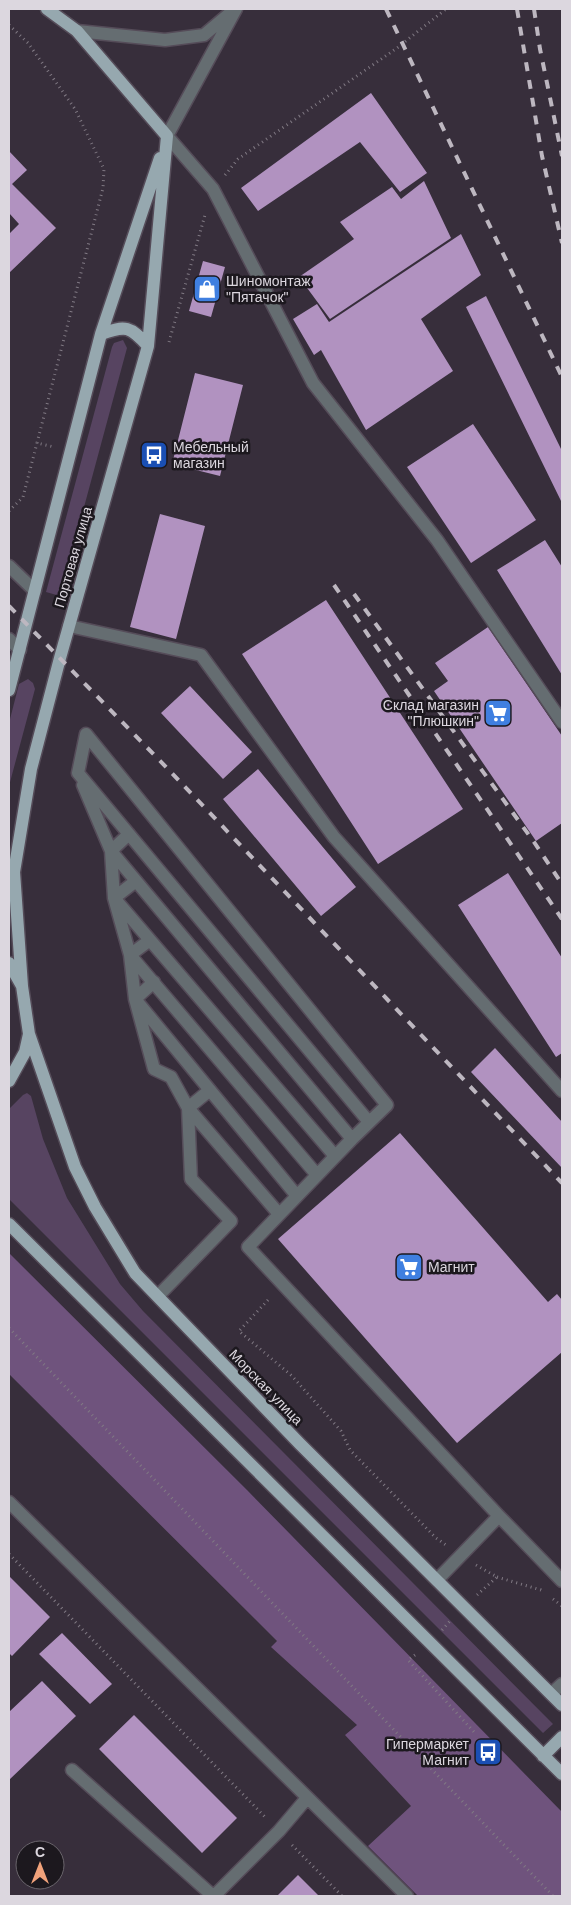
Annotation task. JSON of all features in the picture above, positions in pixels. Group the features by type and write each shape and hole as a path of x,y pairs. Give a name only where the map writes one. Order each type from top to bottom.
{"main road":[{"path":"47,9 77,31 167,136"},
{"name":"Портовая улица","path":"9,690 101,334 167,136"},
{"name":"Портовая улица","path":"29,1034 22,986 14,872 32,769 69,626 148,346 167,136"},
{"path":"101,334 119,328 134,331 148,346"},
{"path":"9,963 22,986"},
{"path":"9,1080 25,1052 29,1034"},
{"name":"Морская улица","path":"29,1034 75,1167 135,1273 300,1444 562,1705"},
{"path":"9,1224 562,1774"},
{"path":"543,1756 562,1737"}],"street":[{"path":"77,31 165,40 204,36 235,9"},
{"name":"Портовая улица","path":"167,136 235,9"},
{"path":"167,136 213,189 313,383 437,540 562,722"},
{"path":"9,566 35,591"},
{"path":"69,626 201,656 334,837 562,1091"},
{"path":"9,639 20,650"},
{"path":"279,1214 188,1108 171,1077 154,1069 135,999 130,955 114,898 110,851 78,773 86,734 387,1105 248,1247 562,1581"},
{"path":"78,773 369,1122"},
{"path":"110,851 129,834"},
{"path":"110,851 352,1139"},
{"path":"114,898 136,881"},
{"path":"114,898 335,1156"},
{"path":"130,955 150,940"},
{"path":"130,955 317,1175"},
{"path":"135,999 154,982"},
{"path":"135,999 297,1196"},
{"path":"188,1108 210,1090"},
{"path":"158,1296 231,1222 191,1179 188,1108"},
{"path":"9,1502 407,1896"},
{"path":"437,1580 499,1516"},
{"path":"551,1694 562,1684"},
{"path":"72,1770 213,1896 279,1831 307,1798"}],"path":[{"path":"9,510 23,497 37,443"},
{"path":"9,1328 553,1896"},
{"path":"9,1554 342,1896"},
{"path":"497,1578 541,1590 562,1606"}],"shaded area":[{"path":"123,340 127,348 60,596 46,592 112,347 114,343"},
{"path":"28,679 33,683 35,689 9,786 9,723 19,684"},
{"path":"27,1093 31,1096 43,1139 67,1198 120,1284 143,1311 553,1724 543,1733 9,1199 9,1109"},
{"path":"9,1253 247,1490 562,1812 562,1896 418,1896 368,1846 411,1806 345,1735 357,1725 271,1647 277,1641 9,1374"}],"building":[{"path":"371,93 427,173 400,192 360,142 258,211 241,188"},
{"path":"9,151 27,170 12,184 56,228 9,273 9,234 19,224 9,213"},
{"path":"424,181 451,238 330,319 299,277 354,239 340,222 392,187 401,199"},
{"path":"461,234 481,275 421,319 453,371 366,430 321,350 314,355 293,319 317,304 329,322"},
{"name":"Шиномонтаж \"Пятачок\"","path":"203,261 225,267 211,317 189,311"},
{"path":"486,296 562,451 562,503 466,307"},
{"path":"195,373 243,385 220,476 172,464"},
{"path":"473,424 536,520 471,563 407,467"},
{"path":"160,514 205,526 176,639 130,627"},
{"path":"545,540 562,567 562,675 497,570"},
{"path":"326,600 463,809 378,864 242,654"},
{"name":"Склад магазин \"Плюшкин\"","path":"488,627 562,736 562,823 536,841 434,691 448,681 435,663"},
{"path":"190,686 252,752 223,779 161,713"},
{"path":"258,769 356,887 321,916 223,799"},
{"path":"508,873 562,958 562,1053 556,1057 458,905"},
{"path":"495,1048 562,1122 562,1168 471,1072"},
{"name":"Магнит","path":"400,1133 548,1302 557,1294 562,1300 562,1352 457,1443 278,1239"},
{"path":"9,1576 50,1617 12,1656 9,1653"},
{"path":"62,1633 112,1684 90,1704 39,1654"},
{"path":"42,1681 76,1716 9,1780 9,1712"},
{"path":"134,1715 237,1818 202,1853 99,1749"},
{"path":"298,1875 319,1896 277,1896"}],"railway":[{"path":"386,9 562,377"},
{"path":"517,9 542,156 562,243"},
{"path":"534,9 540,49 562,156"},
{"path":"334,585 562,919"},
{"path":"354,594 534,842 562,884"},
{"path":"9,606 167,768 562,1183"}],"place":[{"name":"Шиномонтаж \"Пятачок\"","path":"207,289"},
{"name":"Мебельный магазин","path":"154,455"},
{"name":"Склад магазин \"Плюшкин\"","path":"498,713"},
{"name":"Магнит","path":"409,1267"},
{"name":"Гипермаркет Магнит","path":"488,1752"}]}
